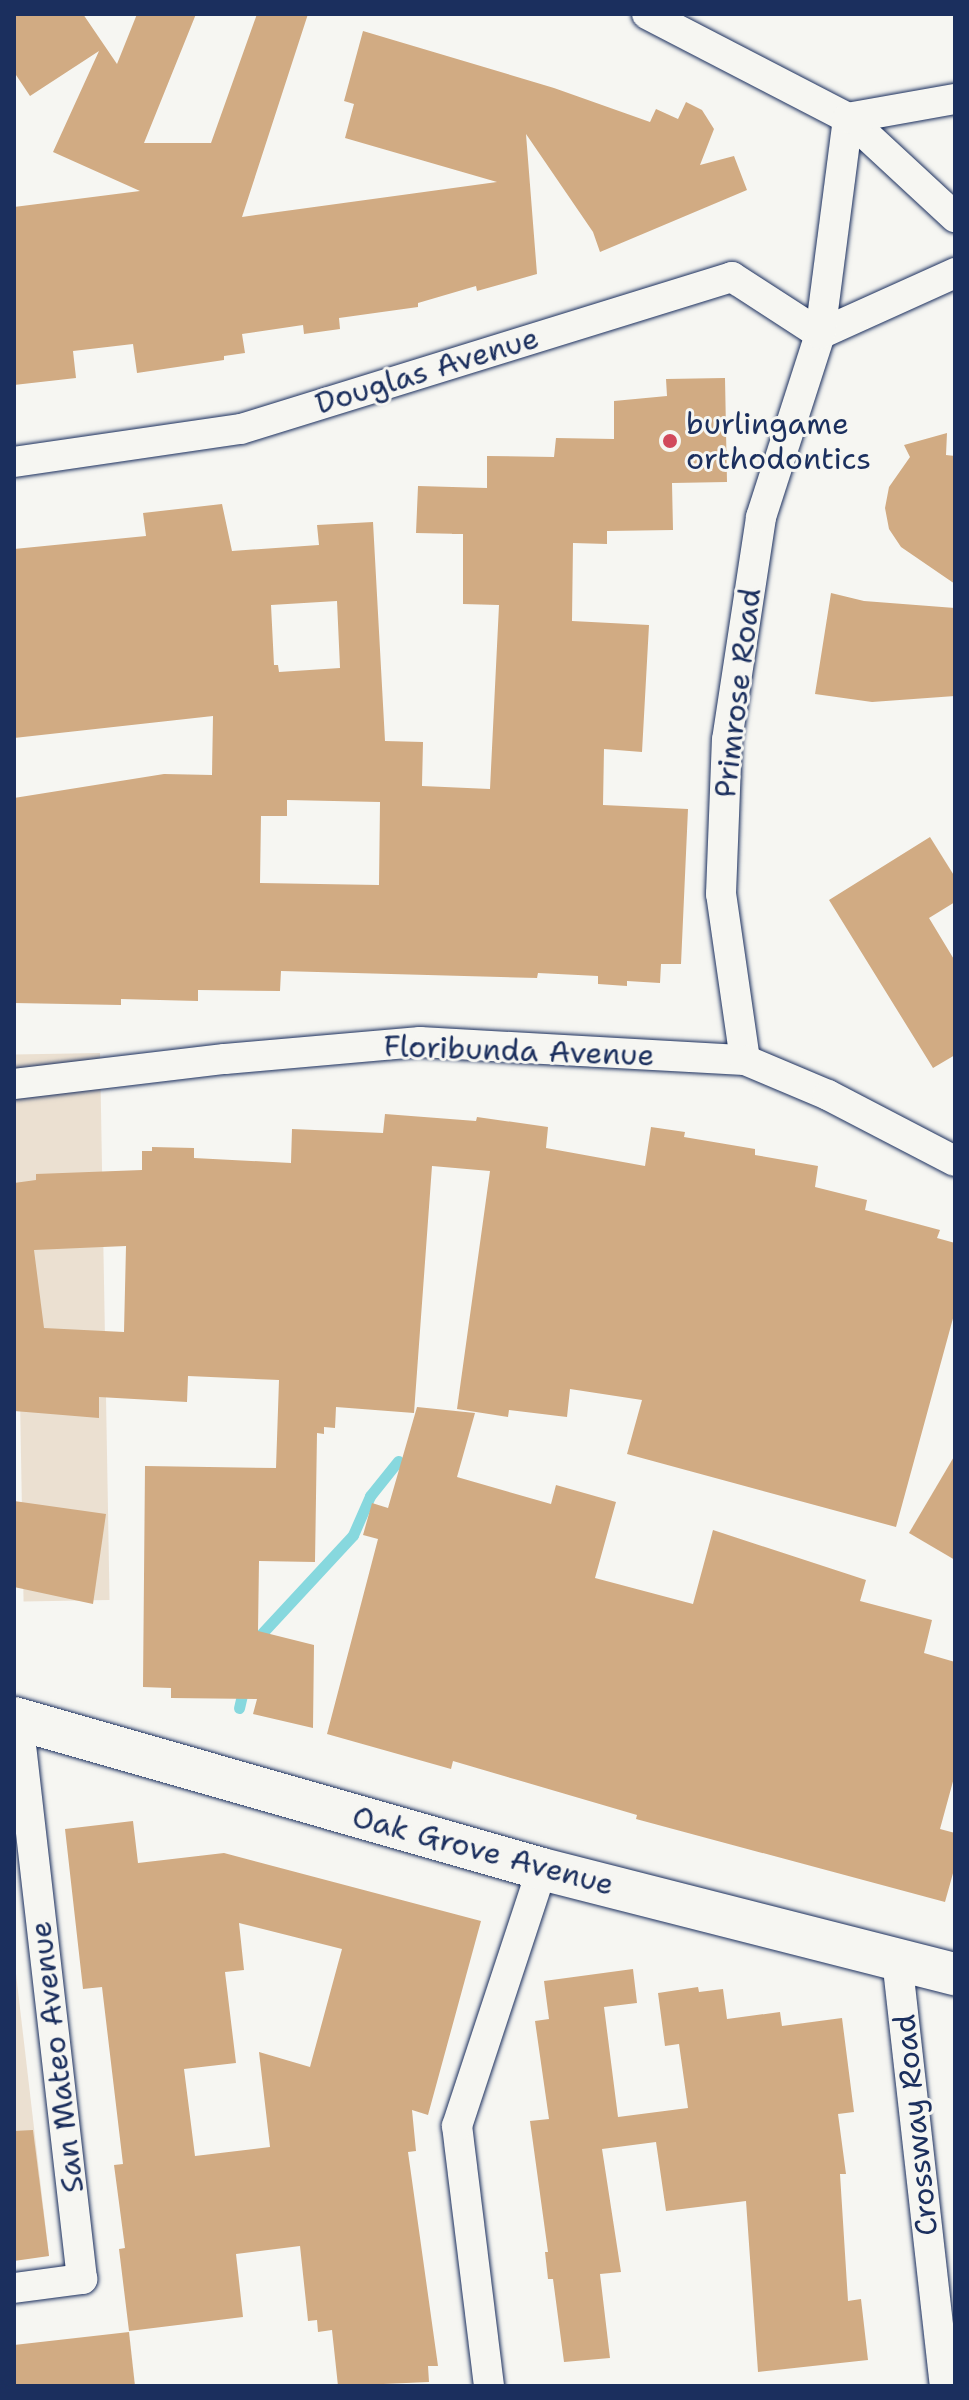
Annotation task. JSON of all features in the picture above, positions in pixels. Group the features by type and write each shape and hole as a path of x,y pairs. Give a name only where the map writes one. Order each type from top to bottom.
{"street":[{"path":"647,14 848,118 955,217"},
{"path":"848,118 955,99"},
{"name":"Primrose Road","path":"745,1060 721,894 727,740 761,517 820,334 848,118"},
{"path":"820,334 955,273"},
{"name":"Douglas Avenue","path":"14,462 241,429 732,277 820,334"},
{"name":"Floribunda Avenue","path":"14,1084 225,1059 420,1042 745,1060 828,1095 955,1161"},
{"name":"Oak Grove Avenue","path":"16,1719 542,1869 955,1974"},
{"name":"San Mateo Avenue","path":"14,2288 82,2279 16,1719"},
{"path":"489,2386 457,2126 542,1869"},
{"name":"Crossway Road","path":"897,1959 945,2386"}],"shaded area":[{"path":"100,1053 110,1600 24,1601 14,1055"},
{"path":"14,1957 49,2256 14,2259"}],"building":[{"path":"14,14 83,14 117,64 137,14 196,14 144,143 211,143 257,14 308,14 242,217 497,182 345,138 354,104 344,101 363,31 554,88 650,122 656,109 678,119 686,102 702,110 714,129 700,165 734,156 747,190 600,252 593,232 526,134 537,274 477,291 476,286 418,303 418,307 339,318 340,329 304,334 303,325 242,334 245,353 224,356 224,360 137,373 133,344 73,351 76,378 14,385 14,207 140,191 53,152 99,51 30,96 14,72"},
{"path":"725,378 727,482 672,483 673,530 607,531 607,544 573,543 572,621 649,625 642,752 604,749 603,805 688,809 681,964 661,964 660,983 627,981 627,986 598,984 598,976 538,973 537,978 281,971 280,991 198,990 198,1001 121,999 121,1005 14,1003 14,798 164,774 212,775 213,716 14,738 14,549 146,536 143,513 222,504 232,551 319,545 317,525 373,522 385,741 423,742 422,786 490,789 499,605 463,604 463,534 416,533 418,486 487,488 487,456 554,457 556,438 614,439 614,401 667,396 666,379","holes":["337,601 340,668 279,672 278,665 274,665 271,605","287,800 380,802 379,885 260,883 261,816 287,816"]},
{"path":"947,433 946,455 955,456 955,584 901,547 889,529 885,508 889,487 910,457 904,445"},
{"path":"831,593 864,601 955,608 955,696 872,702 815,694"},
{"path":"930,837 955,877 955,902 929,918 955,961 955,1055 933,1068 829,900"},
{"path":"385,1114 476,1121 477,1117 548,1127 546,1148 645,1166 651,1127 685,1132 684,1137 755,1149 755,1155 818,1166 815,1187 867,1200 865,1210 940,1230 937,1238 955,1243 955,1311 896,1527 627,1454 642,1400 570,1389 567,1417 509,1410 508,1417 457,1409 490,1171 432,1166 414,1413 336,1407 335,1428 324,1427 324,1434 317,1433 315,1562 259,1561 258,1631 314,1645 313,1728 253,1714 257,1699 171,1698 171,1688 143,1687 145,1466 276,1468 279,1380 188,1376 187,1402 99,1397 99,1418 14,1411 14,1183 36,1180 36,1174 142,1170 142,1151 152,1151 152,1147 194,1148 194,1158 291,1163 292,1129 383,1133","holes":["126,1246 124,1332 44,1328 34,1250"]},
{"path":"417,1407 475,1413 457,1477 551,1504 556,1485 616,1502 595,1578 693,1604 713,1530 866,1580 860,1601 932,1620 924,1653 955,1662 955,1774 940,1829 955,1833 955,1866 945,1902 636,1819 637,1815 453,1761 451,1769 327,1734 378,1539 363,1535 372,1503 388,1508"},
{"path":"955,1455 955,1560 909,1533"},
{"path":"14,1501 106,1514 93,1604 14,1587"},
{"path":"133,1821 138,1863 224,1853 481,1921 428,2115 412,2110 416,2151 408,2152 438,2366 428,2366 429,2382 338,2386 332,2330 318,2332 317,2320 308,2321 300,2246 236,2254 243,2317 129,2331 119,2249 125,2248 114,2165 123,2164 102,1987 83,1989 65,1829","holes":["239,1923 342,1949 310,2067 259,2052 270,2147 195,2156 184,2069 236,2063 225,1972 244,1970"]},
{"path":"633,1969 637,2003 604,2007 618,2117 688,2108 679,2044 665,2046 658,1993 698,1987 699,1992 723,1989 727,2019 780,2012 782,2026 842,2018 854,2112 838,2114 846,2174 840,2174 848,2301 861,2299 868,2360 758,2372 746,2201 666,2211 656,2142 602,2149 621,2272 600,2274 610,2358 564,2362 553,2279 548,2279 545,2252 548,2252 530,2121 549,2119 535,2021 549,2019 544,1981"},
{"path":"33,2130 49,2256 14,2261 14,2131"},
{"path":"129,2332 135,2386 14,2386 14,2345"}],"waterway":[{"path":"253,1643 353,1535 370,1496 398,1461"},
{"path":"239,1708 244,1687"}],"place":[{"name":"burlingame orthodontics","path":"670,441"}]}
